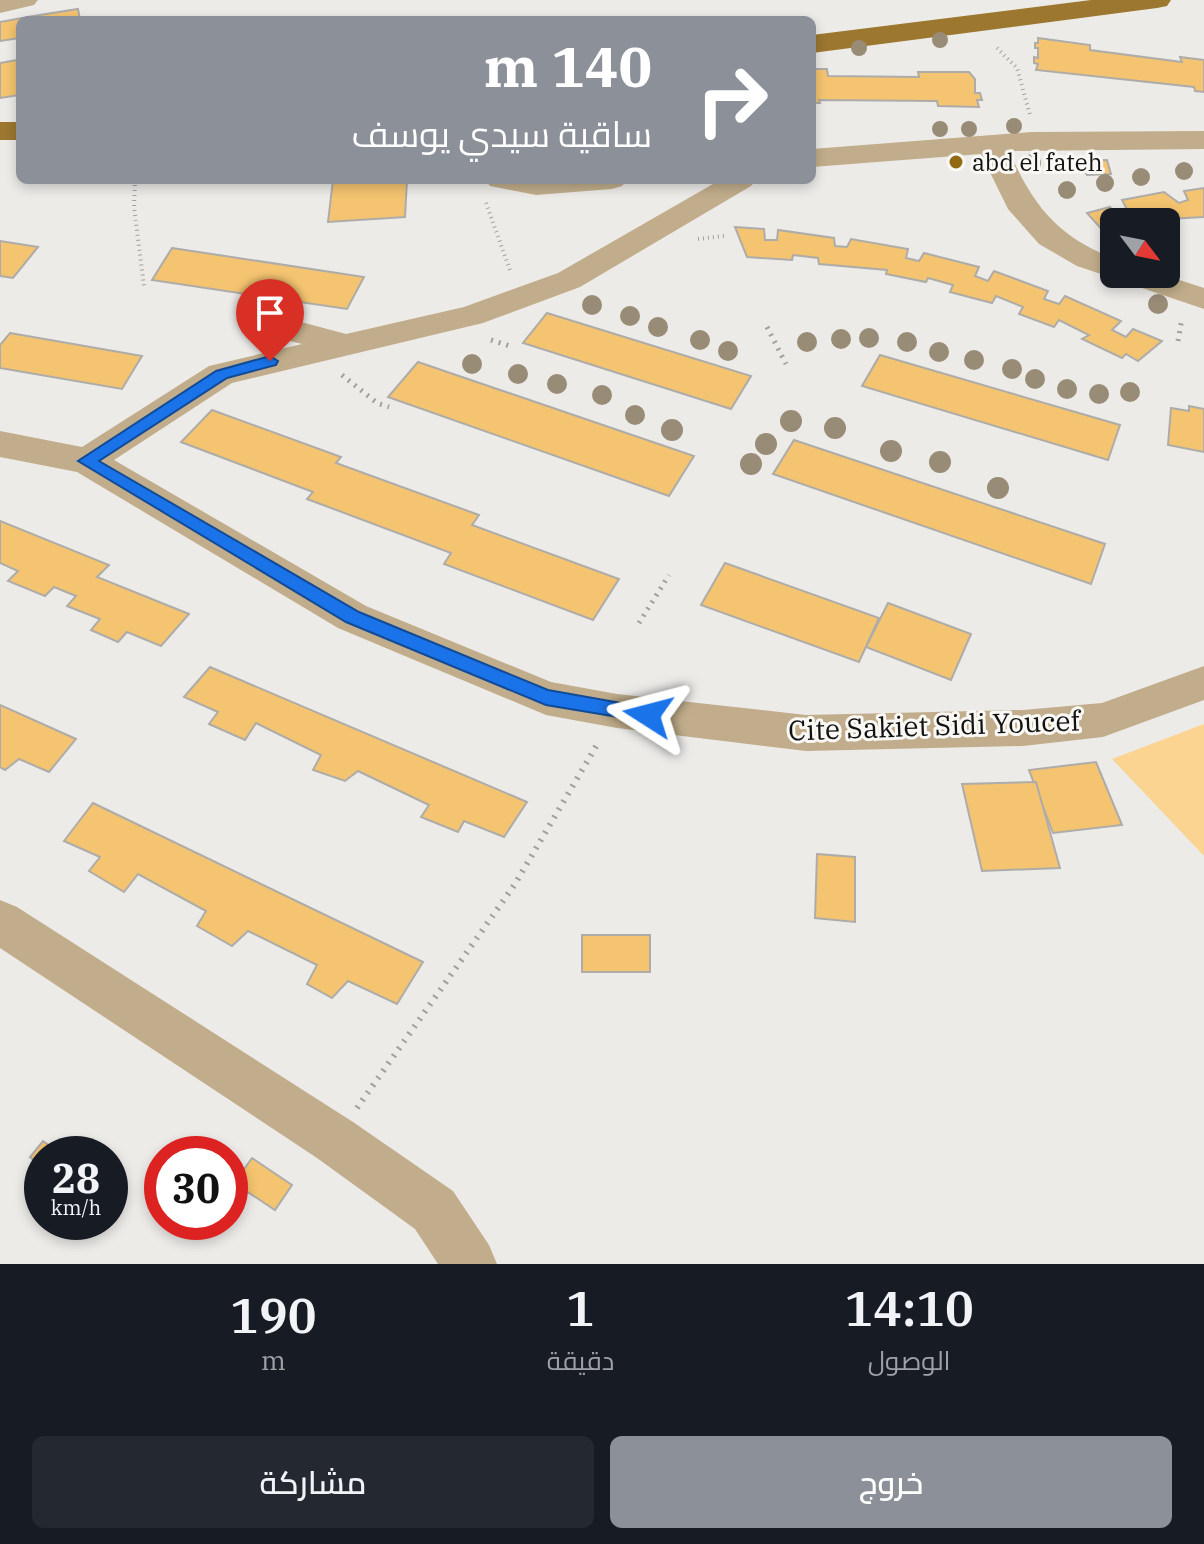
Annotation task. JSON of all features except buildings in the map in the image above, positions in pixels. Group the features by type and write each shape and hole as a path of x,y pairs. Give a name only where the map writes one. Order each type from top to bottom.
{"main road":[{"path":"816,29 1042,0"},
{"path":"816,43 1157,0"}],"street":[{"path":"0,5 25,0"},
{"path":"816,158 1032,141 1204,140"},
{"path":"991,144 1007,182 1038,231 1083,259 1100,264"},
{"path":"492,188 561,184"},
{"path":"87,461 221,374 471,316 521,300 569,280 734,184"},
{"path":"1171,288 1204,299"},
{"path":"275,326 329,347"},
{"name":"Cite Sakiet Sidi Youcef","path":"0,444 87,461 352,617 546,698 617,711 806,733 1023,728 1103,720 1204,683"},
{"path":"0,922 335,1140 434,1210 470,1264"}],"path":[{"path":"945,27 1005,51 1024,79 1032,141"},
{"path":"134,184 130,201 146,269 144,286"},
{"path":"492,188 521,300"},
{"path":"767,327 786,364"},
{"path":"329,347 353,386 389,407"},
{"path":"639,623 669,575"},
{"path":"335,1140 515,884 617,711"}],"shaded area":[{"path":"1204,724 1204,856 1112,759"}],"place":[{"name":"abd el fateh","path":"956,162"}],"route":[{"path":"270,361 221,374 87,461 352,617 546,698 648,715"}]}
